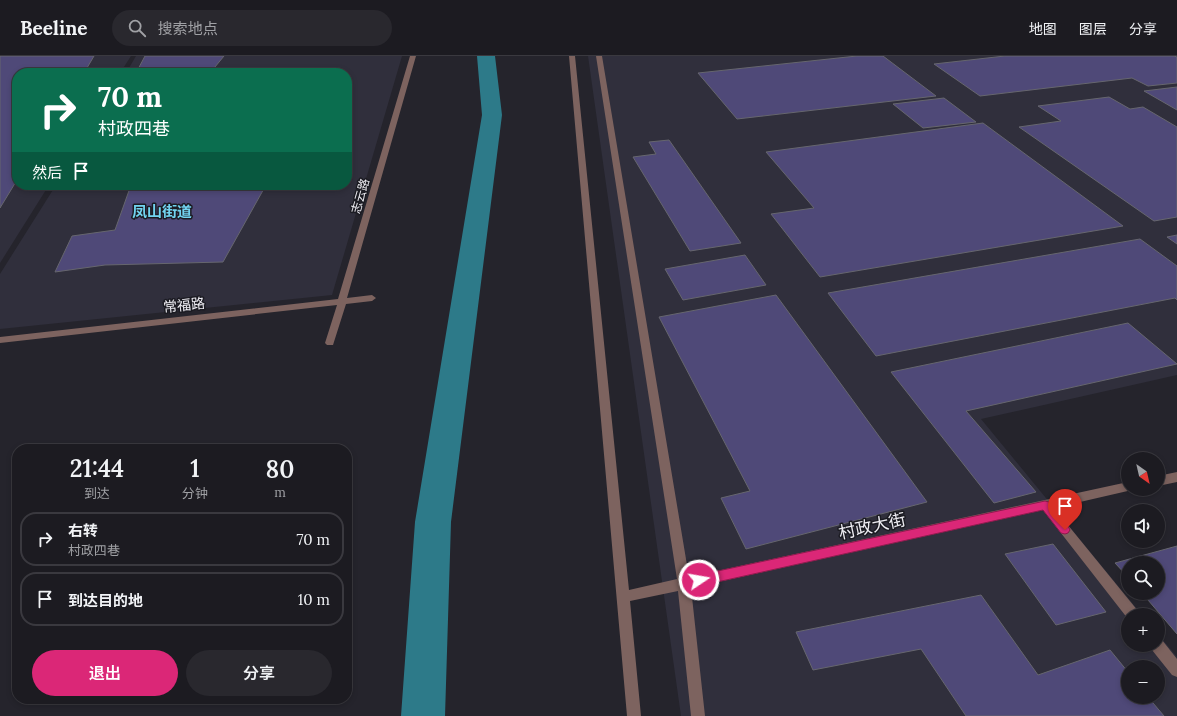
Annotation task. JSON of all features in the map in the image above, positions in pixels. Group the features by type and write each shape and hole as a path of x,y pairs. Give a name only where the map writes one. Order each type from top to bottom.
{"street":[{"name":"志云路","path":"330,343 413,56"},
{"path":"572,56 634,716"},
{"path":"599,56 684,584 698,716"},
{"name":"常福路","path":"0,340 372,298"},
{"path":"1165,480 1177,477"},
{"name":"村政大街","path":"623,597 1121,489"},
{"path":"1045,505 1127,608"},
{"path":"1163,652 1177,670"}],"shaded area":[{"path":"0,56 131,56 123,68 12,68 12,190 46,190 0,263"},
{"path":"136,56 402,56 332,295 0,329 0,274 53,190 352,190 352,68 129,68"},
{"path":"588,56 1177,56 1177,375 981,419 1121,589 1121,600 1130,600 1136,608 1121,608 1121,652 1165,652 1165,642 1177,657 1177,716 681,716"}],"building":[{"path":"0,56 94,56 87,68 12,68 12,188 0,208"},
{"path":"145,56 224,56 214,68 139,68"},
{"path":"857,56 883,56 936,96 737,119 698,73"},
{"path":"1005,56 1174,56 1177,57 1177,83 1148,86 1132,78 980,96 934,64"},
{"path":"1177,87 1177,110 1144,91"},
{"path":"1109,97 1130,109 1143,107 1177,127 1177,217 1154,221 1019,127 1061,121 1038,106"},
{"path":"944,98 976,122 923,128 893,104"},
{"path":"983,123 1123,226 820,277 771,214 814,208 766,152"},
{"path":"669,140 741,243 690,251 633,157 656,154 649,142"},
{"path":"129,190 263,190 223,262 105,265 55,272 72,236 115,230"},
{"path":"1177,235 1177,244 1167,237"},
{"path":"1140,239 1177,266 1177,300 1175,298 876,356 828,293"},
{"path":"745,255 766,285 683,300 665,269"},
{"path":"776,295 927,502 746,549 721,498 750,491 659,317"},
{"path":"1128,323 1177,364 966,411 1036,492 994,503 891,372"},
{"path":"1053,544 1106,612 1056,625 1005,554"},
{"path":"1177,546 1177,634 1165,620 1165,608 1155,608 1148,600 1165,600 1165,556 1141,556"},
{"path":"1121,561 1121,569 1115,563"},
{"path":"981,595 1038,675 1110,650 1121,663 1121,704 1154,704 1164,716 966,716 921,649 813,670 796,632"}],"waterway":[{"path":"423,716 433,522 492,115 486,56"}],"district":[{"name":"凤山街道","path":"162,211"}],"route":[{"path":"699,580 1045,505 1065,530"}]}
